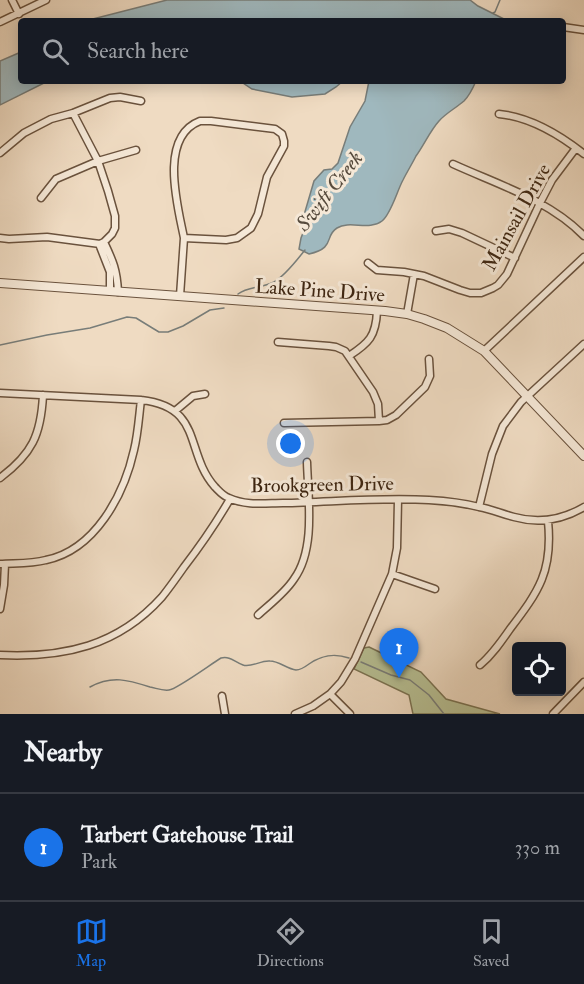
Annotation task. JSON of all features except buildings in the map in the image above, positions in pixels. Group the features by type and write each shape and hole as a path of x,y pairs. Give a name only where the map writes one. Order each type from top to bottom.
{"street":[{"path":"12,0 18,14"},
{"path":"0,22 46,0"},
{"path":"566,27 584,30"},
{"path":"0,153 24,133 51,119 110,98 120,97 141,101"},
{"path":"0,238 47,237 102,243 112,234 116,222 108,191 98,161 73,113"},
{"path":"499,114 520,118 558,136 584,154"},
{"path":"180,296 184,238 174,178 177,150 186,129 195,123 204,121 275,129 280,132 284,146 267,177 258,214 251,228 237,238 226,240 184,238"},
{"name":"Mainsail Drive","path":"368,263 376,270 424,276 470,293 481,293 498,285 507,274 552,180 576,148"},
{"path":"42,198 56,179 98,161 136,150"},
{"path":"453,164 540,203 566,220 584,236"},
{"path":"436,231 449,229 462,233 515,258"},
{"path":"102,243 115,267 117,276 114,291"},
{"path":"484,351 584,257"},
{"path":"407,314 414,274"},
{"name":"Lake Pine Drive","path":"0,284 377,311 407,314 424,319 447,328 484,351 584,456"},
{"path":"350,356 365,345 372,336 377,311"},
{"path":"278,342 342,349 350,356 376,398 379,421"},
{"path":"479,507 492,454 503,426 527,397 584,344"},
{"path":"284,423 387,420 396,416 425,387 430,376 429,359"},
{"path":"0,393 141,400 162,404 175,411 193,396 205,394"},
{"path":"0,478 22,459 32,446 41,422 43,395"},
{"path":"0,609 4,591 2,564 46,560 62,555 85,540 99,525 113,504 131,462 137,437 141,400"},
{"name":"Brookgreen Drive","path":"175,411 191,434 205,473 221,493 230,499 249,503 435,500 479,507 515,518 548,521 569,515 584,507"},
{"path":"258,615 292,582 300,570 308,547 306,462"},
{"path":"0,655 43,656 70,652 95,644 130,624 163,595 205,539 230,499"},
{"path":"295,714 313,706 330,694 341,682 355,659 392,574 398,541 398,500"},
{"path":"480,665 488,659 525,610 540,585 550,551 548,521"},
{"path":"392,574 435,589"},
{"path":"553,714 584,682"},
{"path":"578,688 584,694"},
{"path":"330,694 350,714"},
{"path":"222,696 225,714"}],"green space":[{"path":"369,647 421,672 446,699 500,714 413,714 409,695 354,669 364,648"}],"water":[{"path":"167,0 470,0 502,18 97,18"},
{"path":"18,53 18,84 42,84 0,105 0,61"},
{"path":"244,84 340,84 325,94 292,97 252,89"},
{"path":"368,84 474,84 466,99 442,118 433,129 416,156 385,218 377,224 348,225 337,228 323,249 309,254 299,249 305,228 304,215 314,181 324,170 332,169 338,163 350,127 365,101"}],"waterway":[{"name":"Swift Creek","path":"493,13 500,0"},
{"name":"Swift Creek","path":"238,294 274,282 287,272 305,250"},
{"name":"Swift Creek","path":"0,345 90,328 127,317 136,318 159,332 168,332 210,310 224,308"},
{"path":"90,687 106,681 120,680 169,690 221,658 246,666 273,661 296,670 323,657 333,655 349,658"},
{"path":"361,662 391,675 410,680 429,695 444,714"}],"place":[{"name":"Tarbert Gatehouse Trail","path":"399,678"}]}
